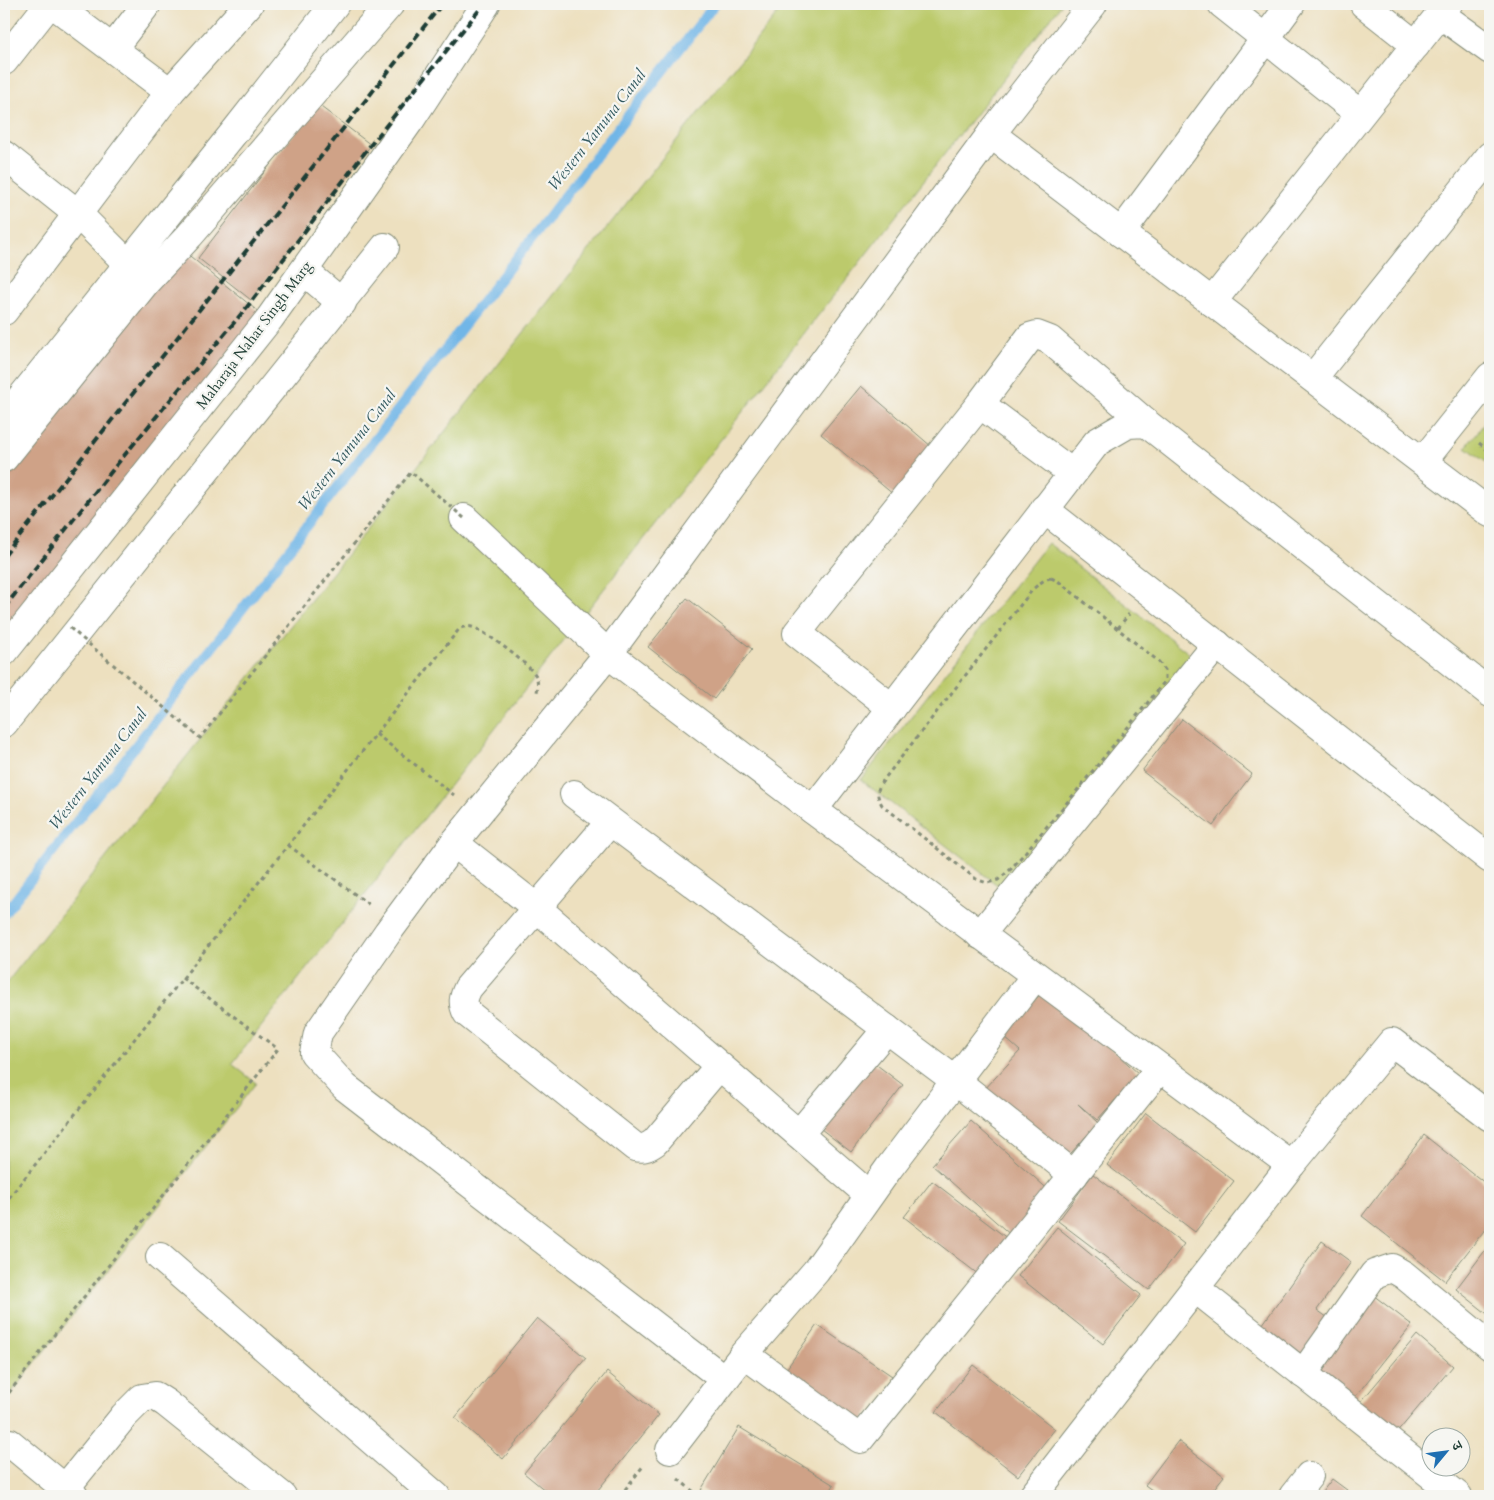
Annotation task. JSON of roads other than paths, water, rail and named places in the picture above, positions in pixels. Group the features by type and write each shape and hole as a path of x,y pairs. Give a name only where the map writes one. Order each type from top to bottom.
{"street":[{"path":"4,61 49,4"},
{"path":"53,4 170,92"},
{"path":"113,48 148,4"},
{"path":"4,311 170,92 249,4"},
{"path":"4,458 137,273 166,215 335,4"},
{"path":"4,419 137,273 190,235 390,4"},
{"name":"Maharaja Nahar Singh Marg","path":"4,652 270,318 411,120 486,4"},
{"path":"724,1379 345,1087 314,1053 318,1033 388,932 454,843 608,654 991,134 1093,4"},
{"path":"1222,4 1360,114"},
{"path":"1121,233 1291,4"},
{"path":"1364,4 1416,45"},
{"path":"1212,302 1444,9 1490,50"},
{"path":"236,130 262,151"},
{"path":"991,134 1490,513"},
{"path":"1313,378 1490,156"},
{"path":"8,167 78,214 137,273"},
{"path":"166,215 190,235"},
{"path":"4,723 385,247"},
{"path":"304,271 342,303"},
{"path":"892,708 797,633 980,404 1030,338 1037,335 1050,340 1146,424 1490,693"},
{"path":"1422,461 1490,378"},
{"path":"980,404 1072,473"},
{"path":"813,810 1097,442 1128,424 1146,424"},
{"path":"1044,509 1490,859"},
{"path":"464,518 608,654 980,935 1291,1165"},
{"path":"980,935 1217,644"},
{"path":"574,794 956,1081 1074,1175"},
{"path":"610,822 468,988 463,1005 467,1013 635,1147 642,1149 655,1142 719,1066"},
{"path":"454,843 537,908 869,1196"},
{"path":"660,1454 816,1271 869,1196 1035,976"},
{"path":"799,1134 887,1029"},
{"path":"1033,1496 1291,1165 1392,1042 1490,1117"},
{"path":"744,1354 860,1439 1160,1068"},
{"path":"160,1257 436,1496"},
{"path":"1303,1374 1374,1274 1392,1268 1404,1275 1490,1346"},
{"path":"1196,1289 1458,1496"},
{"path":"10,1444 66,1494 124,1416 142,1398 155,1396 282,1496"}],"waterway":[{"name":"Western Yamuna Canal","path":"4,914 715,4"}],"railway":[{"path":"4,556 442,4"},
{"path":"4,608 118,463 247,307 369,147 484,4"}]}
